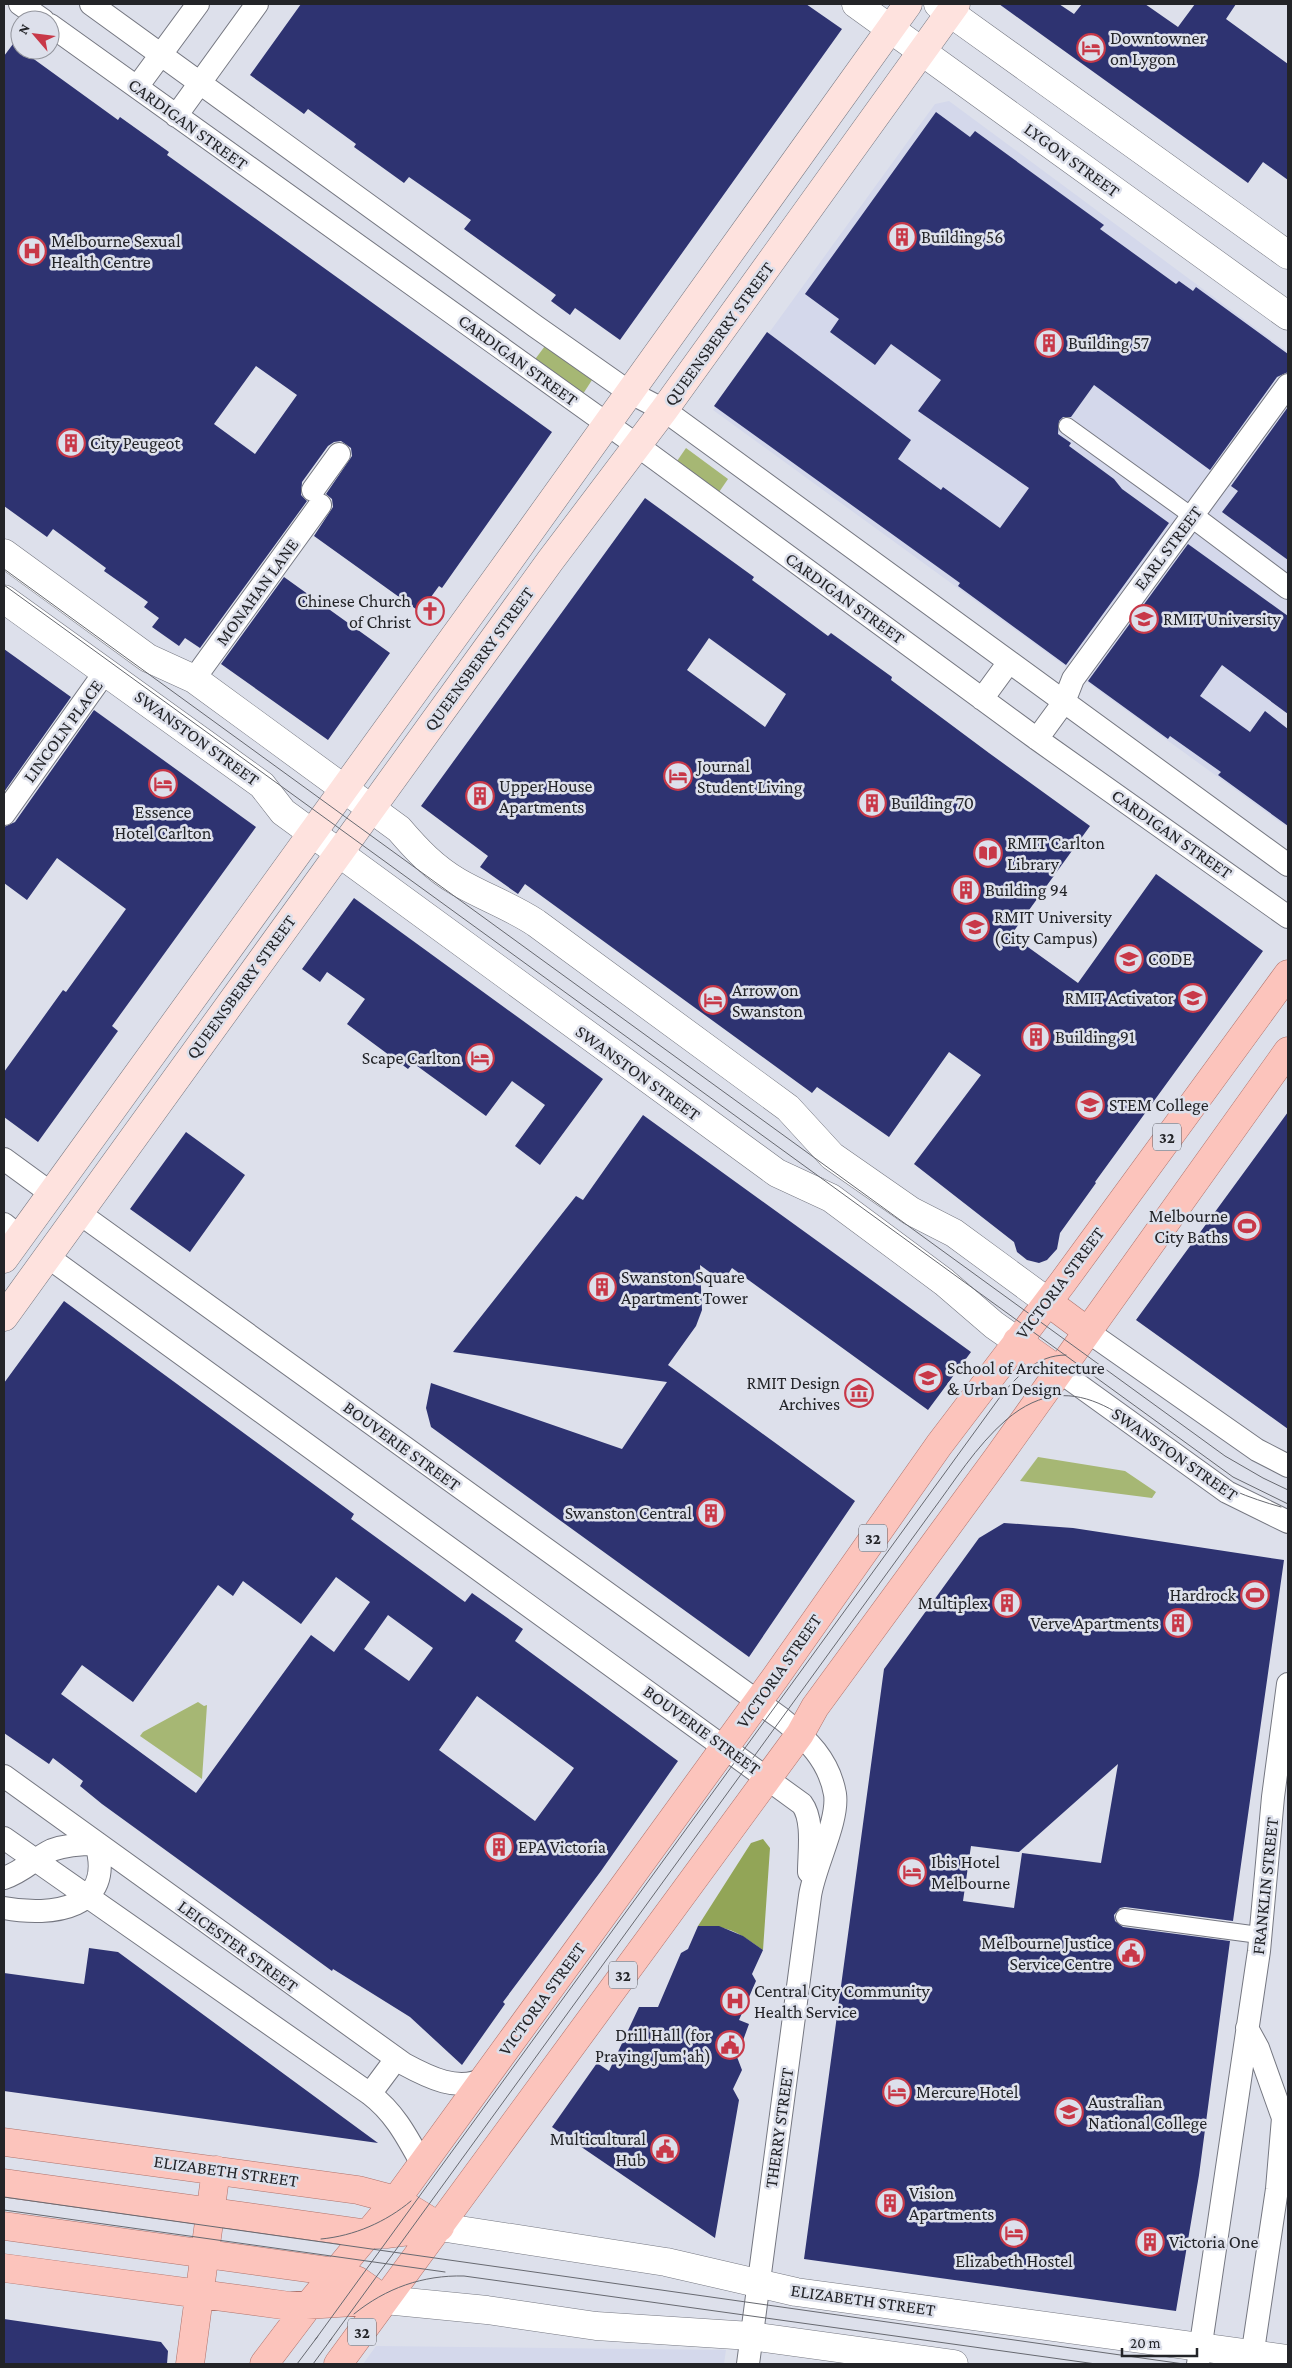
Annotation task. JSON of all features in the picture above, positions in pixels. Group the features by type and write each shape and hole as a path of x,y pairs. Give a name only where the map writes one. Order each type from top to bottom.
{"main road":[{"name":"QUEENSBERRY STREET","path":"4,1259 12,1231 52,1194 908,4"},
{"name":"QUEENSBERRY STREET","path":"4,1317 370,808 550,561 638,446 744,299 922,51 948,7"},
{"path":"711,278 744,299"},
{"name":"VICTORIA STREET","path":"264,2364 308,2306 396,2200 757,1702 939,1445 1048,1302 1288,974"},
{"path":"155,1050 182,1070"},
{"name":"32","path":"338,2364 800,1734 815,1707 1288,1051"},
{"name":"BOUVERIE STREET","path":"52,1194 79,1214"},
{"name":"BOUVERIE STREET","path":"12,1231 48,1257"},
{"path":"1048,1302 1087,1331"},
{"name":"SWANSTON STREET","path":"1017,1341 1059,1371"},
{"name":"ELIZABETH STREET","path":"4,2142 344,2187 396,2200 440,2227"},
{"path":"190,2364 216,2170"},
{"name":"ELIZABETH STREET","path":"4,2183 369,2234 386,2234 440,2227"},
{"path":"4,2226 336,2272 358,2281 385,2300"},
{"path":"4,2268 290,2306 385,2300"}],"street":[{"path":"91,4 629,392 664,410 1288,865"},
{"path":"137,87 198,4"},
{"path":"176,116 257,4"},
{"name":"LYGON STREET","path":"856,4 1288,316"},
{"path":"948,7 1288,255"},
{"name":"CARDIGAN STREET","path":"60,32 638,446 1037,739 1288,916"},
{"name":"EARL STREET","path":"1037,739 1064,702 1073,679 1288,384"},
{"path":"1068,426 1288,588"},
{"name":"MONAHAN LANE","path":"194,679 316,498 339,454"},
{"path":"4,554 148,658 194,679 398,829 424,858 459,882 519,912 536,923 788,1108 832,1156 911,1211 954,1233 1048,1302"},
{"name":"SWANSTON STREET","path":"4,599 262,784 283,812 338,853 776,1173 831,1198 944,1282 994,1325 1017,1341"},
{"path":"982,699 1009,662"},
{"name":"LINCOLN PLACE","path":"4,814 106,672"},
{"name":"BOUVERIE STREET","path":"4,1159 52,1194"},
{"name":"BOUVERIE STREET","path":"79,1214 800,1734"},
{"name":"BOUVERIE STREET","path":"48,1257 768,1778"},
{"path":"1087,1331 1257,1450 1288,1466"},
{"name":"SWANSTON STREET","path":"1059,1371 1227,1492 1288,1522"},
{"name":"FRANKLIN STREET","path":"1200,2356 1259,1951 1265,1887 1283,1813 1288,1684"},
{"name":"THERRY STREET","path":"748,2364 810,1893 829,1830 835,1796 831,1776 817,1751 800,1734"},
{"name":"LEICESTER STREET","path":"4,1776 396,2059 418,2071 451,2083 470,2084 485,2078"},
{"name":"THERRY STREET","path":"768,1778 804,1807 808,1825 810,1893"},
{"path":"4,1838 370,2094 386,2107 398,2122 422,2164"},
{"path":"4,1878 19,1873 59,1848 96,1844 100,1857 100,1870 95,1887 88,1898 73,1906 55,1910 26,1912 4,1908"},
{"path":"1124,1916 1259,1935"},
{"path":"1247,2028 1258,2048 1282,2118 1277,2189 1251,2359"},
{"path":"370,2094 396,2059"},
{"name":"ELIZABETH STREET","path":"440,2227 666,2262 796,2292 1200,2356 1288,2359"},
{"path":"385,2300 473,2308 596,2326 751,2336 954,2364"}],"shaded area":[{"name":"RMIT University","path":"949,101 1288,352 1288,828 713,410 935,104"},
{"path":"376,2346 726,2350 724,2364 363,2364"}],"green space":[{"path":"545,346 592,380 581,397 533,362"},
{"path":"686,448 728,479 717,495 675,464"},
{"path":"1038,1457 1125,1471 1156,1492 1152,1498 1020,1481"},
{"path":"198,1702 204,1706 207,1705 202,1779 140,1736 143,1732"},
{"path":"763,1839 770,1848 763,1950 733,1931 718,1927 698,1926 751,1843"}],"building":[{"path":"301,4 806,4 842,29 620,340 575,308 570,315 551,301 556,295 464,229 471,220 409,177 404,183 354,147 356,144 308,109 304,114 250,75"},
{"path":"999,4 1059,4 1074,14 1082,4 1145,4 1178,27 1195,4 1236,4 1226,19 1288,64 1288,180 1263,162 1248,183"},
{"path":"10,48 10,60 35,60 118,120 120,117 169,152 167,155 552,432 442,588 439,586 420,612 314,536 333,507 332,499 326,494 352,456 351,448 341,441 334,442 328,446 302,482 301,495 307,501 200,648 185,638 179,646 152,627 159,618 144,607 148,602 104,571 106,568 53,529 47,537 4,506 4,56","holes":["256,366 297,395 255,454 214,424"]},
{"name":"RMIT University","path":"936,112 970,137 975,131 1104,225 1100,229 1176,284 1179,281 1193,291 1196,287 1288,354 1288,372 1277,377 1210,470 1094,385 1071,417 1063,417 1059,421 1058,434 1071,443 1069,446 1114,479 1122,489 1169,523 1066,665 958,586 960,583 714,406 767,332 911,440 898,459 941,490 943,487 1000,528 1029,488 918,411 941,380 891,344 875,365 830,332 839,319 805,294"},
{"path":"1288,407 1288,560 1222,512 1238,491 1231,486"},
{"path":"645,498 754,577 752,580 828,636 831,633 892,677 891,680 1090,826 1011,935 1078,983 1156,874 1263,951 1095,1182 1060,1233 1057,1249 1047,1260 1039,1263 1027,1260 1017,1252 1014,1242 914,1164 981,1075 949,1052 889,1137 817,1087 812,1093 525,884 518,894 480,867 488,856 421,806","holes":["709,638 786,694 765,727 687,670"]},
{"path":"1188,544 1288,616 1288,714 1222,665 1200,696 1250,732 1265,711 1288,729 1288,826 1218,775 1221,772 1170,736 1168,739 1088,681"},
{"path":"284,577 390,653 328,740 221,664"},
{"path":"4,649 71,697 4,792"},
{"path":"94,710 256,827 112,1026 118,1031 38,1142 4,1117 4,1072 63,990 66,992 126,909 57,858 27,900 4,883 4,827 15,822"},
{"path":"354,898 603,1079 540,1165 515,1146 545,1105 512,1081 486,1116 413,1063 408,1069 347,1024 365,999 327,972 320,982 302,969"},
{"name":"Melbourne City Baths","path":"1288,1112 1288,1429 1136,1320"},
{"path":"643,1115 971,1352 928,1410 732,1268 723,1282 700,1265 702,1310 696,1326 668,1365 855,1501 749,1657 431,1427 426,1408 431,1383 622,1449 667,1382 453,1352 576,1196 583,1200"},
{"path":"186,1132 245,1175 190,1252 130,1209"},
{"path":"64,1301 354,1514 351,1519 465,1602 472,1593 523,1629 515,1641 678,1761 601,1871 503,2002 505,2004 462,2065 410,2017 333,1969 332,1971 102,1804 80,1786 83,1781 53,1758 49,1764 4,1733 4,1383","holes":["336,1577 370,1602 334,1652 311,1635 196,1793 61,1694 82,1665 133,1702 218,1585 233,1596 243,1581 301,1624","388,1615 433,1648 409,1681 364,1649","477,1696 574,1768 535,1821 439,1750"]},
{"path":"1004,1523 1073,1528 1284,1560 1233,1921 1125,1907 1120,1908 1114,1915 1115,1921 1123,1927 1230,1941 1199,2175 1176,2311 804,2259 884,1669 979,1538","holes":["1118,1764 1101,1863 1022,1853 1014,1908 963,1901 971,1846 1019,1852"]},
{"path":"698,1926 719,1926 743,1936 763,1950 752,1974 756,1981 739,2020 749,2024 737,2057 742,2070 733,2089 739,2100 715,2238 552,2127 597,2063 609,2071 639,2007 658,2007 681,1953 688,1949"},
{"path":"89,1948 118,1952 378,2143 4,2091 4,1973 84,1984"},
{"path":"4,2319 161,2342 168,2351 167,2364 4,2364"}],"tram line":[{"path":"4,569 1225,1456 1288,1490"},
{"path":"4,585 1233,1477 1288,1504"},
{"path":"315,2340 1000,1397 1028,1368 1046,1359 1066,1355"},
{"path":"329,2342 957,1477 985,1441 1006,1420 1032,1403 1057,1396 1081,1398 1104,1406 1126,1418 1191,1467 1223,1486 1257,1500 1281,1507"},
{"path":"4,2197 1184,2364"},
{"path":"321,2239 345,2235 369,2227 401,2209 411,2201"},
{"path":"4,2210 445,2272"},
{"path":"354,2314 379,2297 406,2285 434,2278 464,2276 1096,2364"},
{"path":"297,2364 318,2336"},
{"path":"313,2364 332,2338"}],"place":[{"name":"Downtowner on Lygon","path":"1091,48"},
{"name":"Building 56","path":"902,237"},
{"name":"Melbourne Sexual Health Centre","path":"32,251"},
{"name":"Building 57","path":"1049,343"},
{"name":"City Peugeot","path":"71,443"},
{"name":"Chinese Church of Christ","path":"430,611"},
{"name":"RMIT University","path":"1144,619"},
{"name":"Journal Student Living","path":"678,776"},
{"name":"Essence Hotel Carlton","path":"163,784"},
{"name":"Upper House Apartments","path":"480,796"},
{"name":"Building 70","path":"872,803"},
{"name":"RMIT Carlton Library","path":"988,853"},
{"name":"Building 94","path":"966,890"},
{"name":"RMIT University (City Campus)","path":"975,927"},
{"name":"CODE","path":"1129,959"},
{"name":"RMIT Activator","path":"1193,998"},
{"name":"Arrow on Swanston","path":"713,1000"},
{"name":"Building 91","path":"1036,1037"},
{"name":"Scape Carlton","path":"480,1058"},
{"name":"STEM College","path":"1090,1105"},
{"name":"Melbourne City Baths","path":"1247,1226"},
{"name":"Swanston Square Apartment Tower","path":"602,1287"},
{"name":"School of Architecture & Urban Design","path":"928,1378"},
{"name":"RMIT Design Archives","path":"859,1393"},
{"name":"Swanston Central","path":"711,1513"},
{"name":"Hardrock","path":"1255,1595"},
{"name":"Multiplex","path":"1007,1603"},
{"name":"Verve Apartments","path":"1178,1623"},
{"name":"EPA Victoria","path":"499,1847"},
{"name":"Ibis Hotel Melbourne","path":"912,1872"},
{"name":"Melbourne Justice Service Centre","path":"1131,1953"},
{"name":"Central City Community Health Service","path":"735,2001"},
{"name":"Drill Hall (for Praying Jum'ah)","path":"730,2045"},
{"name":"Mercure Hotel","path":"897,2092"},
{"name":"Australian National College","path":"1069,2112"},
{"name":"Multicultural Hub","path":"665,2149"},
{"name":"Vision Apartments","path":"890,2203"},
{"name":"Elizabeth Hostel","path":"1014,2233"},
{"name":"Victoria One","path":"1150,2242"}]}
